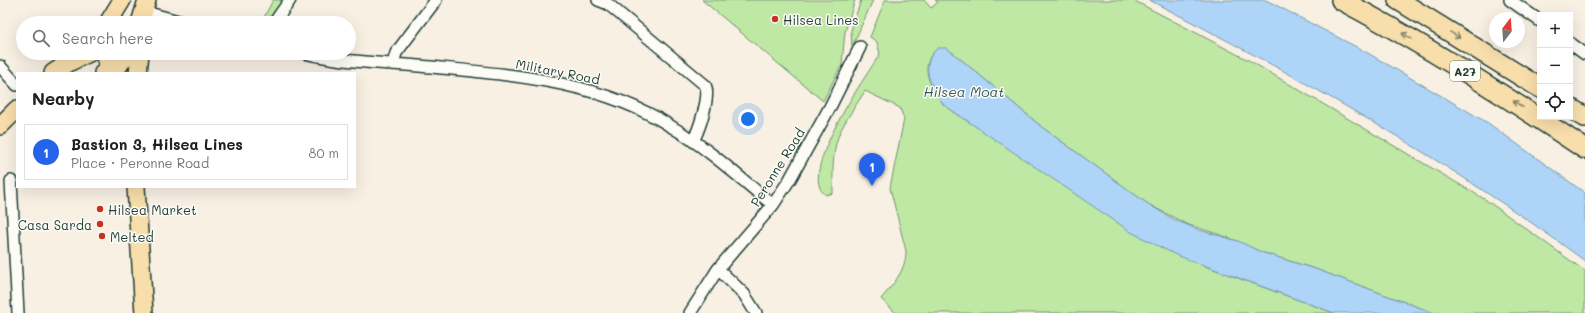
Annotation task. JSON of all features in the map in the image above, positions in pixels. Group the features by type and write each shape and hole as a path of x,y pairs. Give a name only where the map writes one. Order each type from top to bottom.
{"highway":[{"name":"A27","path":"1341,0 1392,27 1492,87 1585,149"},
{"name":"A27","path":"1398,0 1537,86"},
{"path":"1573,110 1585,118"}],"main road":[{"path":"112,16 122,0"},
{"path":"55,72 74,60"},
{"path":"105,60 108,72 117,68 123,60"},
{"path":"138,72 139,60"},
{"path":"0,126 16,110"},
{"path":"136,188 144,313"}],"street":[{"path":"279,16 290,0"},
{"path":"393,64 396,53 436,0"},
{"path":"598,0 608,4 705,85 708,92 707,97 693,141"},
{"path":"1510,0 1537,19"},
{"path":"145,12 160,16"},
{"path":"1573,45 1585,54"},
{"name":"Peronne Road","path":"690,313 718,269 773,205 830,107 860,47"},
{"name":"Military Road","path":"350,60 504,75 570,85 615,99 672,126 710,152 773,205"},
{"path":"0,66 16,84"},
{"path":"11,181 18,313"},
{"path":"718,269 744,294 756,313"}],"green space":[{"path":"273,0 284,0 272,16 265,16"},
{"path":"702,0 855,0 845,32 842,64 823,101"},
{"path":"861,0 873,0 852,47 851,30"},
{"path":"885,0 924,0 931,8 938,2 935,0 1133,0 1250,61 1486,200 1585,271 1585,313 1434,313 1318,270 1261,252 1230,238 1186,224 1148,204 1043,128 952,52 938,48 930,57 927,66 931,85 944,103 959,116 1205,266 1334,313 896,313 881,299 898,277 904,265 906,251 890,188 904,119 900,108 865,91 847,119 838,137 834,158 833,193 826,195 819,184 819,168 836,126 880,54 877,42 870,37"}],"water":[{"path":"1149,0 1266,0 1366,52 1488,123 1585,193 1585,261 1481,189 1373,122 1262,59"},
{"name":"Hilsea Moat","path":"938,48 946,48 952,52 1043,128 1148,204 1173,219 1199,230 1238,241 1261,252 1318,270 1434,313 1334,313 1176,255 1131,232 944,105 931,84 928,69 932,54"}],"place":[{"name":"Hilsea Lines","path":"775,19"},
{"name":"Bastion 3, Hilsea Lines","path":"872,186"},
{"name":"Hilsea Market","path":"100,209"},
{"name":"Casa Sarda","path":"100,224"},
{"name":"Melted","path":"102,236"}]}
